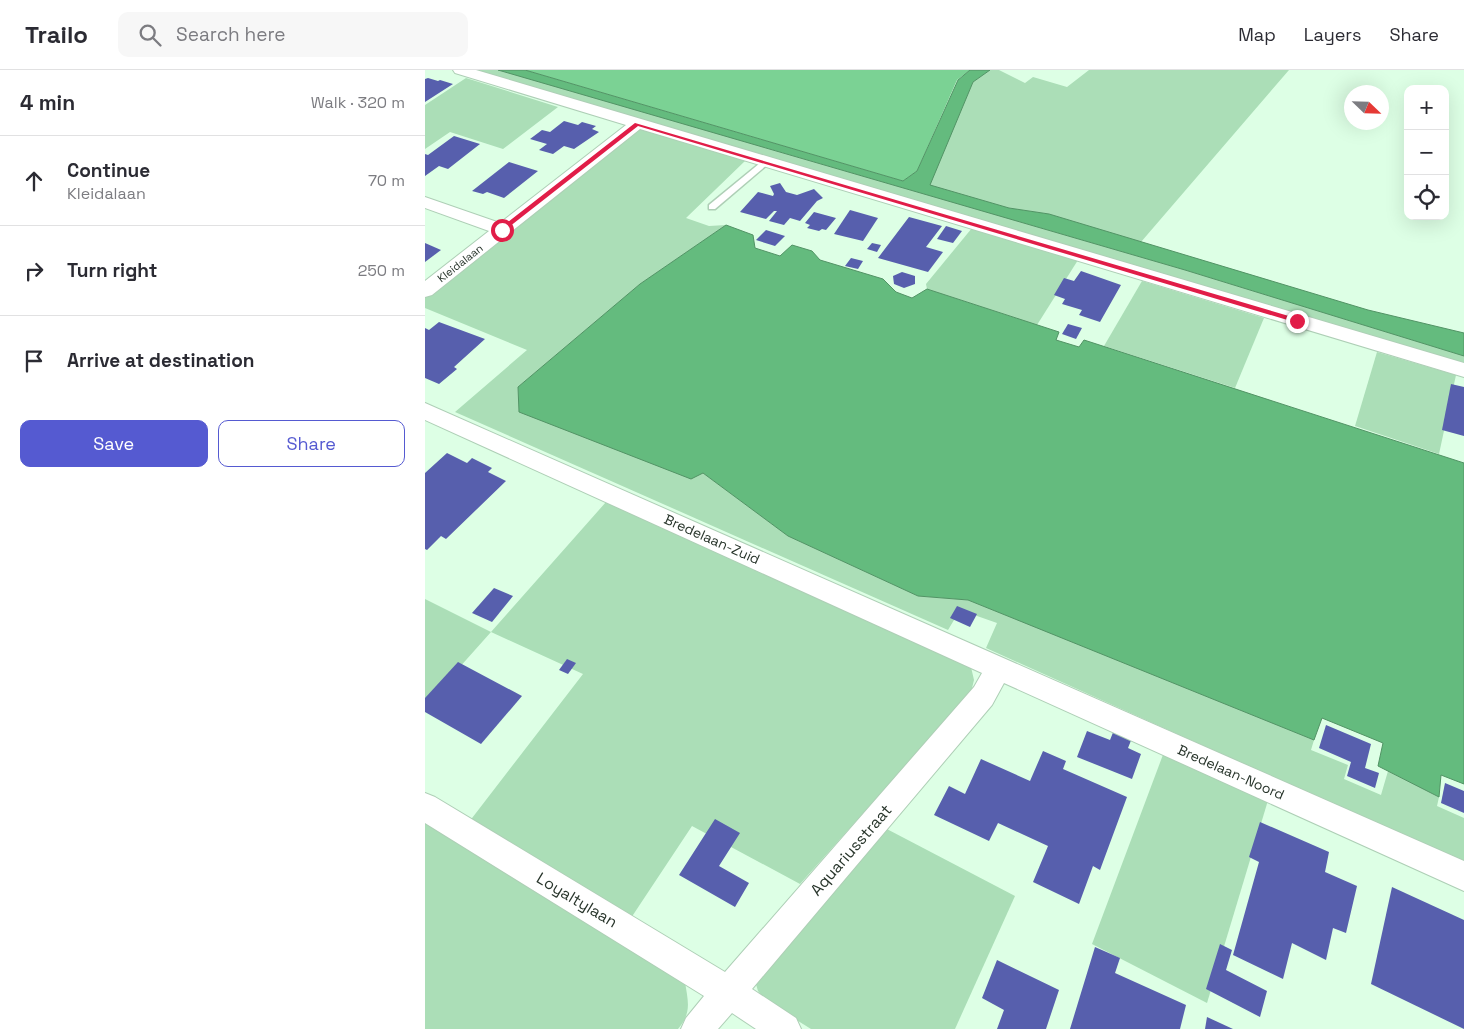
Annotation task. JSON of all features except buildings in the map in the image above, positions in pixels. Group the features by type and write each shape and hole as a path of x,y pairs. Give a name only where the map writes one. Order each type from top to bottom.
{"street":[{"path":"460,70 1464,370"},
{"name":"Kleidalaan","path":"425,290 637,124"},
{"path":"425,202 502,230"},
{"name":"Bredelaan-Zuid","path":"425,411 999,668"},
{"name":"Bredelaan-Noord","path":"999,668 1464,876"},
{"name":"Aquariusstraat","path":"697,1029 983,696 999,668"},
{"name":"Loyaltylaan","path":"425,807 729,992 785,1029"}],"lane":[{"path":"712,207 765,162"}],"shaded area":[{"path":"471,70 498,70 1185,270 1464,356 1464,366"},
{"path":"498,70 525,70 903,181 917,171 958,80 970,70 990,70 973,82 930,185 1009,208 1049,214 1368,310 1464,333 1464,356 1185,270"},
{"path":"525,70 970,70 957,80 917,171 903,181"},
{"path":"990,70 999,70 1025,83 1033,77 1067,87 1089,70 1289,70 1141,242 1049,214 1009,208 929,185 973,82"},
{"path":"466,78 558,107 503,149 450,132 425,149 425,105"},
{"path":"639,128 745,161 686,218 709,226 726,225 640,284 518,387 519,412 703,473 788,536 918,596 968,600 1314,740 1311,750 1348,765 1344,779 1381,795 1388,771 1439,797 1437,806 1464,818 1464,863 986,648 997,623 960,610 948,630 455,412 527,350 425,308 425,297"},
{"path":"726,225 753,235 755,248 780,256 792,245 812,251 820,260 883,279 896,292 912,298 927,289 1059,332 1056,340 1079,347 1084,340 1464,463 1464,784 1441,775 1439,797 1378,766 1383,743 1322,718 1314,740 968,600 918,596 788,536 703,473 691,479 519,412 518,387 640,284"},
{"path":"972,228 1078,260 1037,325 927,289 926,284"},
{"path":"1142,281 1264,318 1235,388 1104,346"},
{"path":"1377,352 1456,375 1439,454 1355,426"},
{"path":"606,502 971,667 974,680 971,692 800,884 692,826 631,918 469,822 583,674 491,632"},
{"path":"425,599 491,632 425,706"},
{"path":"1164,752 1269,797 1207,1003 1092,944"},
{"path":"425,821 685,982 688,1007 685,1018 678,1029 425,1029"},
{"path":"883,827 1015,896 955,1029 811,1029 766,1001 758,991 755,981"}],"route":[{"path":"502,230 637,124 1297,321"}]}
